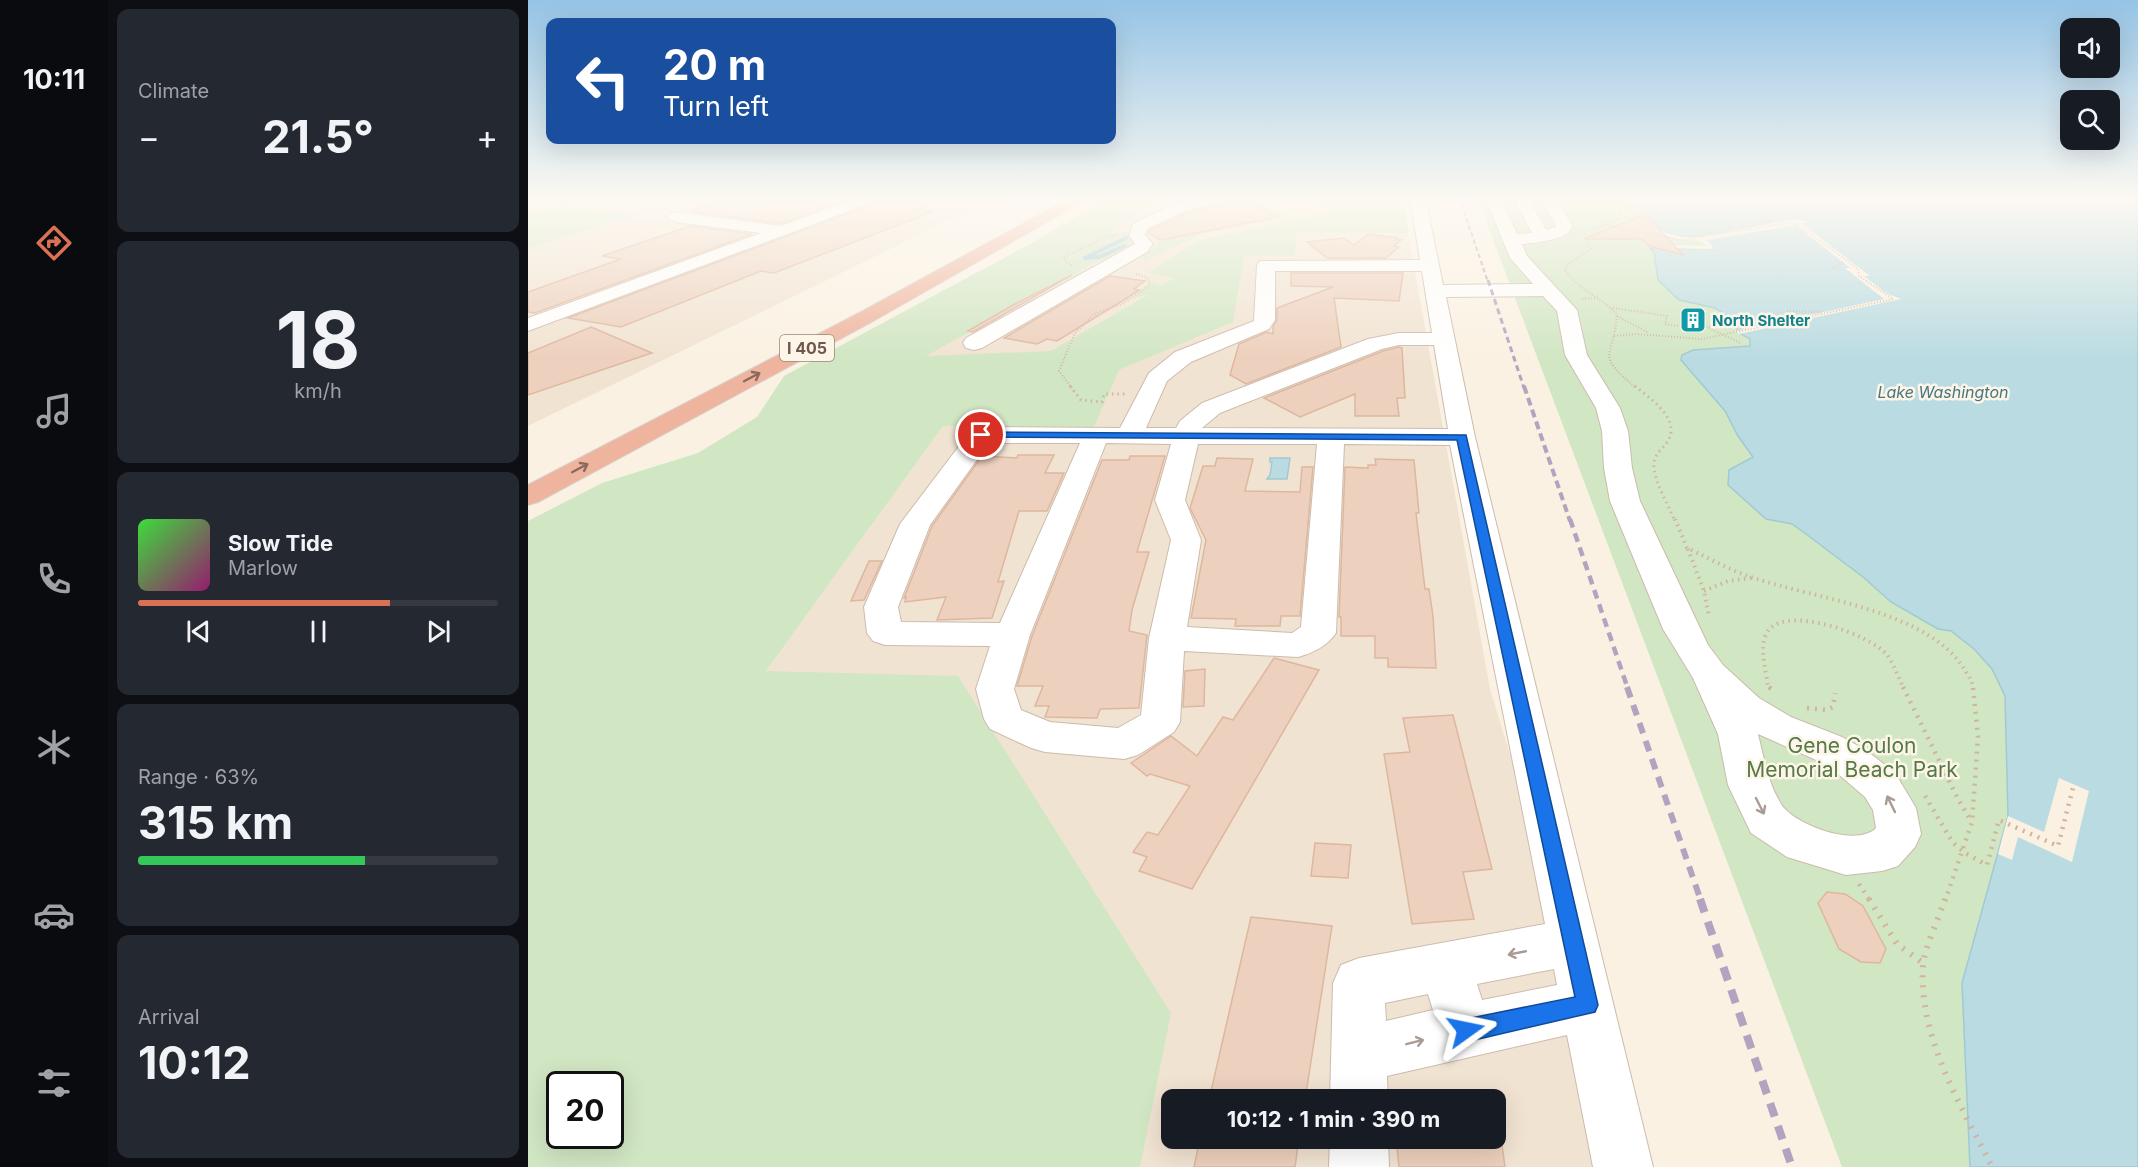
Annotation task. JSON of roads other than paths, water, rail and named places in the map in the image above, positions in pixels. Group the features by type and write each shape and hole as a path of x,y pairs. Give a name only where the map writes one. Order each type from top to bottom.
{"highway":[{"name":"I 405","path":"632,417 956,251"},
{"name":"I 405","path":"528,496 985,251"}],"street":[{"path":"528,325 726,251"},
{"path":"975,345 1136,251"},
{"path":"1428,251 1462,437 1623,1167"},
{"path":"1517,251 1526,268 1567,310 1576,355 1608,408 1615,432 1618,468 1625,501 1681,629 1694,652 1710,674 1745,708 1777,727 1828,747 1852,762 1880,785 1894,808 1899,834 1882,852 1846,856 1803,844 1767,820 1749,785 1737,734 1710,674"},
{"path":"1129,436 1157,378 1183,357 1262,326 1265,320 1266,266 1322,257 1493,291 1547,290"},
{"path":"1096,436 1012,635 995,689 1004,719 1046,737 1124,744 1160,722 1167,638 1186,540 1170,500 1189,426 1211,408 1376,344 1393,328 1444,339"},
{"path":"1012,635 885,633 881,607 915,524 981,435 1462,437"},
{"path":"1167,638 1298,645 1318,633 1331,436"},
{"path":"1574,942 1359,983 1358,1078 1466,1030 1587,1005"},
{"path":"1445,967 1466,1030"},
{"path":"1359,1149 1359,1167"}],"water":[{"name":"Lake Washington","path":"2138,251 2138,1167 1970,1167 1962,983 2008,816 2005,696 1992,669 1974,649 1951,631 1938,629 1891,602 1863,577 1806,534 1792,524 1766,519 1728,485 1729,470 1753,457 1738,436 1725,411 1681,360 1682,355 1693,350 1750,346 1750,339 1739,333 1730,318 1715,308 1679,300 1658,280 1654,252"},
{"path":"1270,458 1290,458 1287,479 1267,479 1272,462"}],"waterway":[{"path":"1098,251 1085,258 1099,257 1112,251"}],"railway":[{"path":"1478,251 1488,282"},
{"path":"1488,280 1524,388"},
{"path":"1524,386 1570,521"},
{"path":"1570,519 1628,689"},
{"path":"1627,687 1701,901"},
{"path":"1700,899 1792,1167"}],"place":[{"name":"North Shelter","path":"1693,320"}],"park label":[{"name":"Gene Coulon Memorial Beach Park","path":"1852,757"}]}
